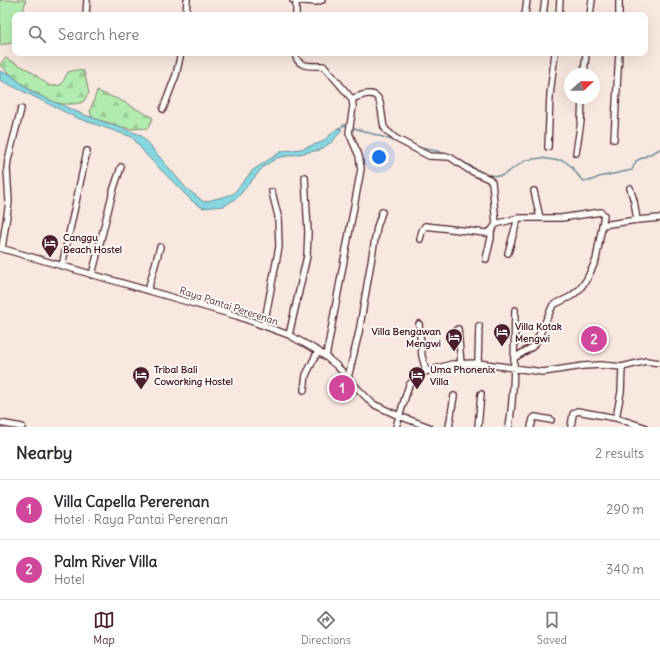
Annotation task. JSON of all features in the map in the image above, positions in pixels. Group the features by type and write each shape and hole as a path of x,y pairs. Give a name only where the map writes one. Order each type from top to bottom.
{"street":[{"path":"86,12 87,0"},
{"path":"186,12 187,0"},
{"path":"296,12 295,0 316,2 322,0"},
{"path":"525,12 527,0"},
{"path":"543,12 545,0"},
{"path":"559,12 560,0"},
{"path":"590,12 592,0"},
{"path":"619,0 619,12"},
{"path":"163,109 176,75 180,56"},
{"path":"296,56 298,63 304,66 325,67 352,99 353,106 349,133 359,156 361,169 326,357"},
{"path":"548,147 549,108 555,56"},
{"path":"585,68 586,56"},
{"path":"614,139 619,56"},
{"path":"352,99 366,94 376,96 380,101 384,127 395,138 431,157 450,157 469,170 489,179 493,186 496,224"},
{"path":"576,153 581,121 582,104"},
{"path":"1,248 9,202 7,169 8,160 21,109"},
{"path":"62,266 87,151"},
{"path":"92,275 113,191 121,167"},
{"path":"289,335 307,249 308,232 305,177"},
{"path":"630,188 637,220"},
{"path":"534,191 540,218"},
{"path":"264,325 279,247 278,216 272,192"},
{"path":"348,378 359,332 377,226 382,212"},
{"path":"486,259 491,238 491,231 496,224 518,218 561,218 601,212 604,215 596,260 587,279 579,290 570,297 553,305 536,342 532,347 514,358"},
{"path":"508,253 518,218"},
{"path":"602,225 660,218"},
{"path":"420,239 425,226 486,232 491,231"},
{"path":"148,290 160,247"},
{"name":"Raya Pantai Pererenan","path":"1,248 264,325 289,335 326,357 373,404 399,416 429,427"},
{"path":"510,427 514,368 515,310"},
{"path":"419,324 422,356 426,371"},
{"path":"478,363 479,326"},
{"path":"458,329 460,364"},
{"path":"304,390 306,375 318,351"},
{"path":"396,427 409,385 416,376 442,366 478,363 543,372 583,366 622,367 646,361 660,363"},
{"path":"616,418 621,392 622,367"},
{"path":"478,427 481,394"},
{"path":"449,427 454,396"},
{"path":"571,427 573,414 577,411 616,418 644,427"},
{"path":"531,427 535,417 550,420"},
{"path":"0,423 22,427"}],"green space":[{"path":"0,0 26,0 23,12 12,12 12,43 0,45"},
{"path":"5,58 29,70 50,86 61,85 68,72 75,70 84,71 89,93 83,102 72,104 61,104 42,97 23,85 0,65"},
{"path":"97,91 120,100 153,118 148,128 130,129 92,118 90,111"}],"water":[{"path":"0,71 10,74 32,92 82,114 141,135 186,188 204,202 233,194 253,170 282,151 301,149 322,142 339,127 342,130 333,141 320,150 277,158 264,166 237,198 224,206 203,208 192,201 148,157 132,137 77,118 0,80"}],"waterway":[{"path":"339,129 344,125 347,126"},
{"path":"351,127 395,141"},
{"path":"420,148 437,151 447,155"},
{"path":"488,175 500,176 526,160 542,158 563,160 571,166 581,179 590,181 599,177 632,170 636,161 660,149"},
{"path":"461,161 481,172"}],"place":[{"name":"Canggu Beach Hostel","path":"50,258"},
{"name":"Palm River Villa","path":"594,339"},
{"name":"Villa Kotak Mengwi","path":"502,347"},
{"name":"Villa Bengawan Mengwi","path":"454,352"},
{"name":"Villa Capella Pererenan","path":"342,388"},
{"name":"Tribal Bali Coworking Hostel","path":"141,390"},
{"name":"Uma Phonenix Villa","path":"417,390"}]}
